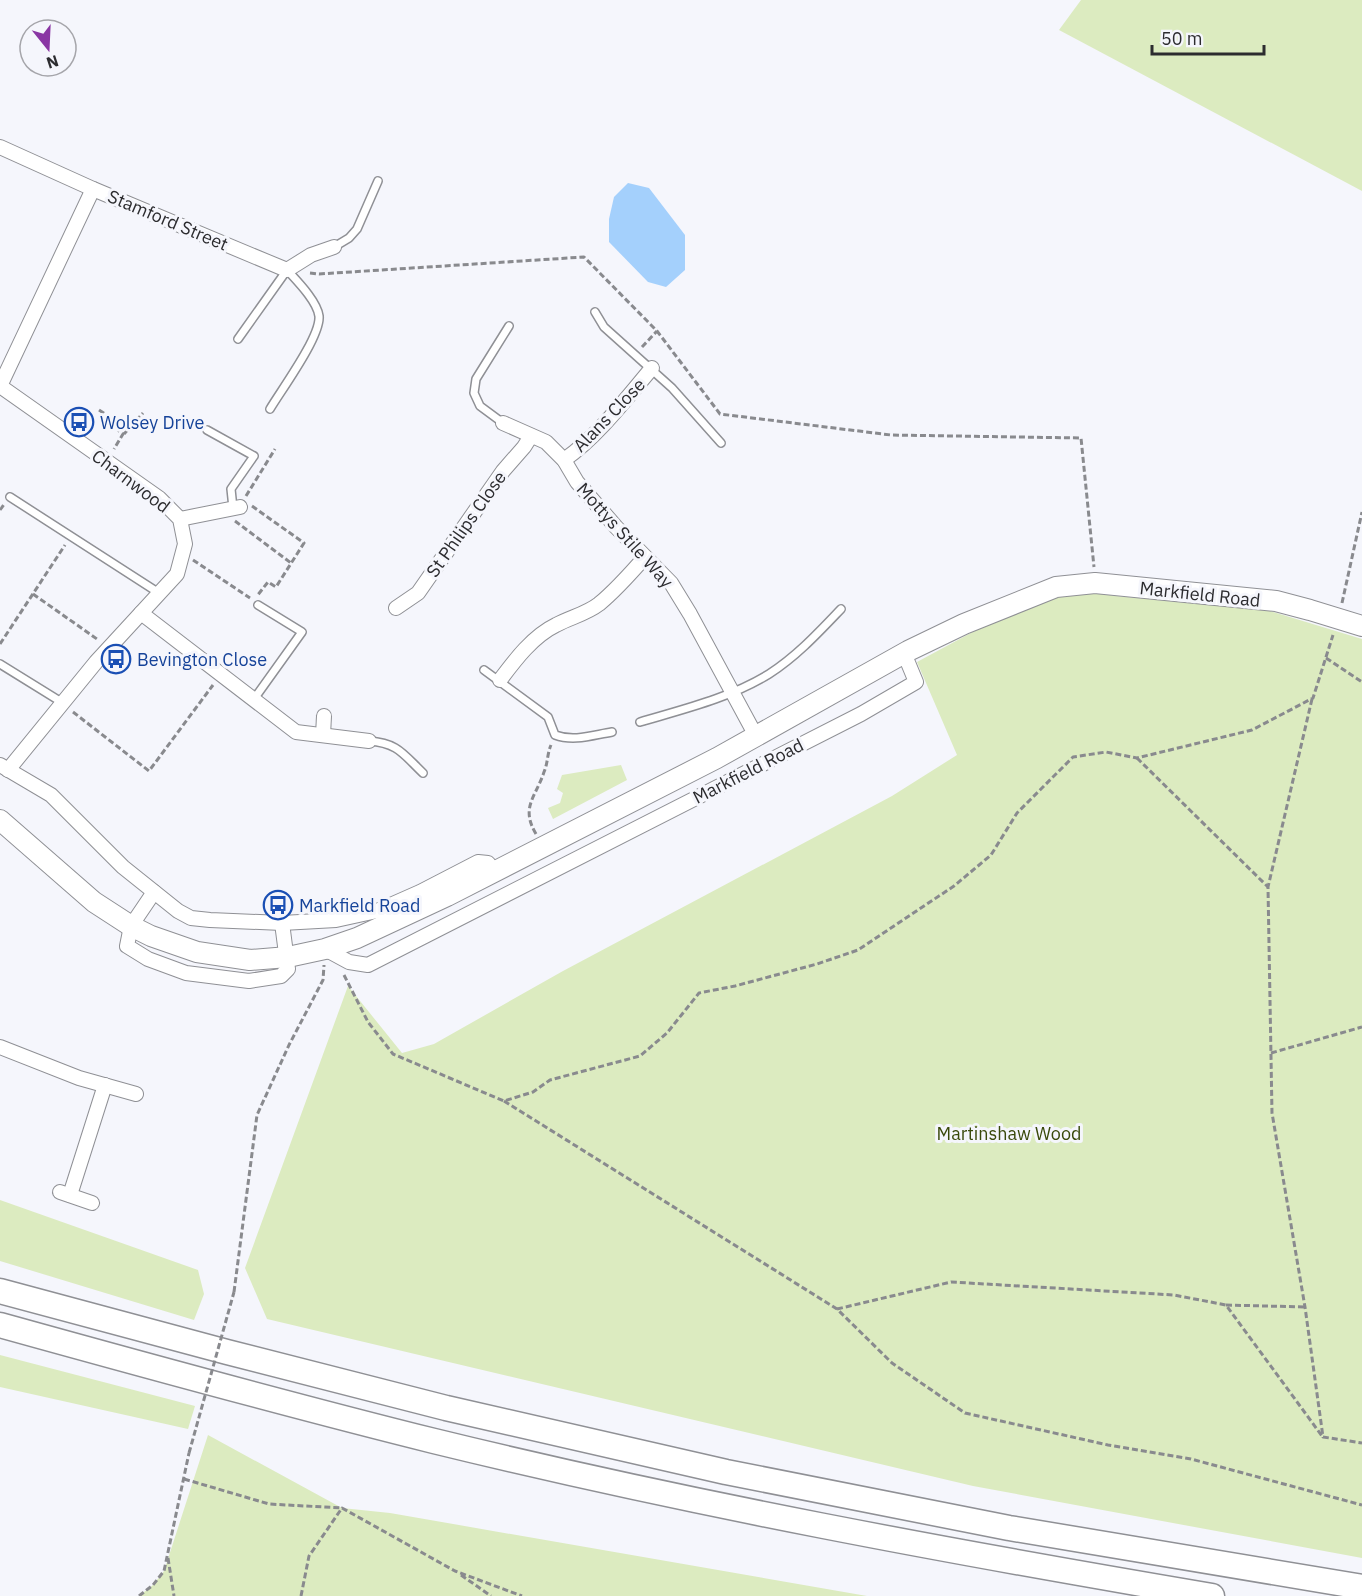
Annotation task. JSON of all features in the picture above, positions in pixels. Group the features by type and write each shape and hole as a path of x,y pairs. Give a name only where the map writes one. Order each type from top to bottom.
{"highway":[{"path":"0,1291 446,1408 726,1472 1009,1528 1362,1587"},
{"path":"0,1325 217,1385 437,1442 718,1505 997,1560 1212,1596"}],"street":[{"name":"Stamford Street","path":"0,147 93,189 287,270"},
{"path":"0,386 93,189"},
{"path":"287,270 311,255 334,247"},
{"name":"Alans Close","path":"564,460 602,426 652,368"},
{"name":"Charnwood","path":"0,386 159,498 180,519 185,544 177,574 4,767"},
{"name":"Mottys Stile Way","path":"503,423 546,442 564,460 577,482 616,527 671,583 756,736"},
{"name":"St Philips Close","path":"396,608 418,593 503,471 524,447 531,435"},
{"path":"180,519 231,509"},
{"path":"500,680 537,638 555,625 580,615 599,603 645,557"},
{"name":"Markfield Road","path":"0,820 94,902 151,936 197,952 250,960 288,957 325,949 368,933 447,896 717,758 904,653 964,624 1056,587 1095,583 1276,602 1362,626"},
{"path":"141,613 296,732 369,741"},
{"name":"Markfield Road","path":"325,949 349,962 368,965 861,714 916,682 904,653"},
{"path":"323,735 324,716"},
{"path":"4,767 51,795 123,867 178,911 192,918 210,921 282,923 336,920 377,911 478,862 488,863 494,871"},
{"path":"131,926 154,892"},
{"path":"282,923 288,957"},
{"path":"0,1047 80,1078 136,1094"},
{"path":"92,1203 65,1194 105,1085"}],"lane":[{"path":"334,247 349,238 357,229 378,181"},
{"path":"238,339 287,270 304,288 319,314 318,330 270,409"},
{"path":"595,312 604,327 652,368 721,443"},
{"path":"503,423 480,406 474,393 476,379 509,326"},
{"path":"207,430 254,456 231,489 231,509"},
{"path":"10,497 160,594"},
{"path":"254,699 302,632 258,605"},
{"path":"640,722 700,705 769,674 800,651 841,609"},
{"path":"0,664 63,703"},
{"path":"484,670 548,717 555,735 576,739 612,732"},
{"path":"369,741 384,742 396,747 423,773"}],"path":[{"path":"287,270 319,274 584,257 657,331 720,414 891,435 1081,438 1095,583"},
{"path":"636,355 657,331"},
{"path":"99,410 120,423"},
{"path":"106,461 123,434 143,413"},
{"path":"123,434 119,431 123,419 131,426"},
{"path":"183,553 254,601 268,582 276,587 304,543 243,500 275,449"},
{"path":"231,509 291,563"},
{"path":"1323,1437 1305,1307 1272,1113 1268,887 1313,698 1339,619 1362,512"},
{"path":"0,644 71,536"},
{"path":"33,594 109,648"},
{"path":"1326,658 1362,682"},
{"path":"63,703 149,771 222,675"},
{"path":"504,1101 533,1092 550,1080 640,1056 667,1033 699,993 817,964 858,950 954,886 991,855 1017,813 1073,757 1106,752 1137,758 1251,730 1313,698"},
{"path":"543,846 528,817 530,803 545,771 547,755 555,735"},
{"path":"1137,758 1268,887"},
{"path":"139,1596 153,1585 164,1571 189,1453 234,1292 257,1115 289,1045 323,980 325,949"},
{"path":"343,972 368,1022 393,1054 504,1101 837,1309 892,1363 965,1413 1108,1445 1191,1459 1362,1505"},
{"path":"1271,1053 1362,1027"},
{"path":"837,1309 951,1282 1174,1295 1226,1305 1305,1307"},
{"path":"1226,1305 1323,1437 1362,1443"},
{"path":"184,1479 269,1504 342,1508 455,1571 491,1596"},
{"path":"301,1596 309,1556 342,1508"},
{"path":"167,1556 174,1596"},
{"path":"455,1571 522,1596"}],"green space":[{"path":"1081,0 1362,0 1362,191 1059,30"},
{"name":"Martinshaw Wood","path":"1056,587 1117,596 1270,611 1362,639 1362,1558 973,1486 267,1319 245,1268 348,986 402,1053 434,1044 563,971 892,796 957,755 917,662"},
{"path":"621,765 627,780 553,819 548,808 560,803 563,793 557,789 562,775"},
{"path":"0,1200 198,1270 204,1294 194,1320 0,1261"},
{"path":"0,1355 195,1406 188,1429 0,1387"},
{"path":"208,1435 342,1508 390,1513 867,1596 139,1596 153,1585 164,1571"}],"water":[{"path":"628,183 649,188 685,235 685,270 666,287 648,282 609,242 609,219 614,197"}],"place":[{"name":"Wolsey Drive","path":"79,422"},
{"name":"Bevington Close","path":"116,659"},
{"name":"Markfield Road","path":"278,905"}]}
